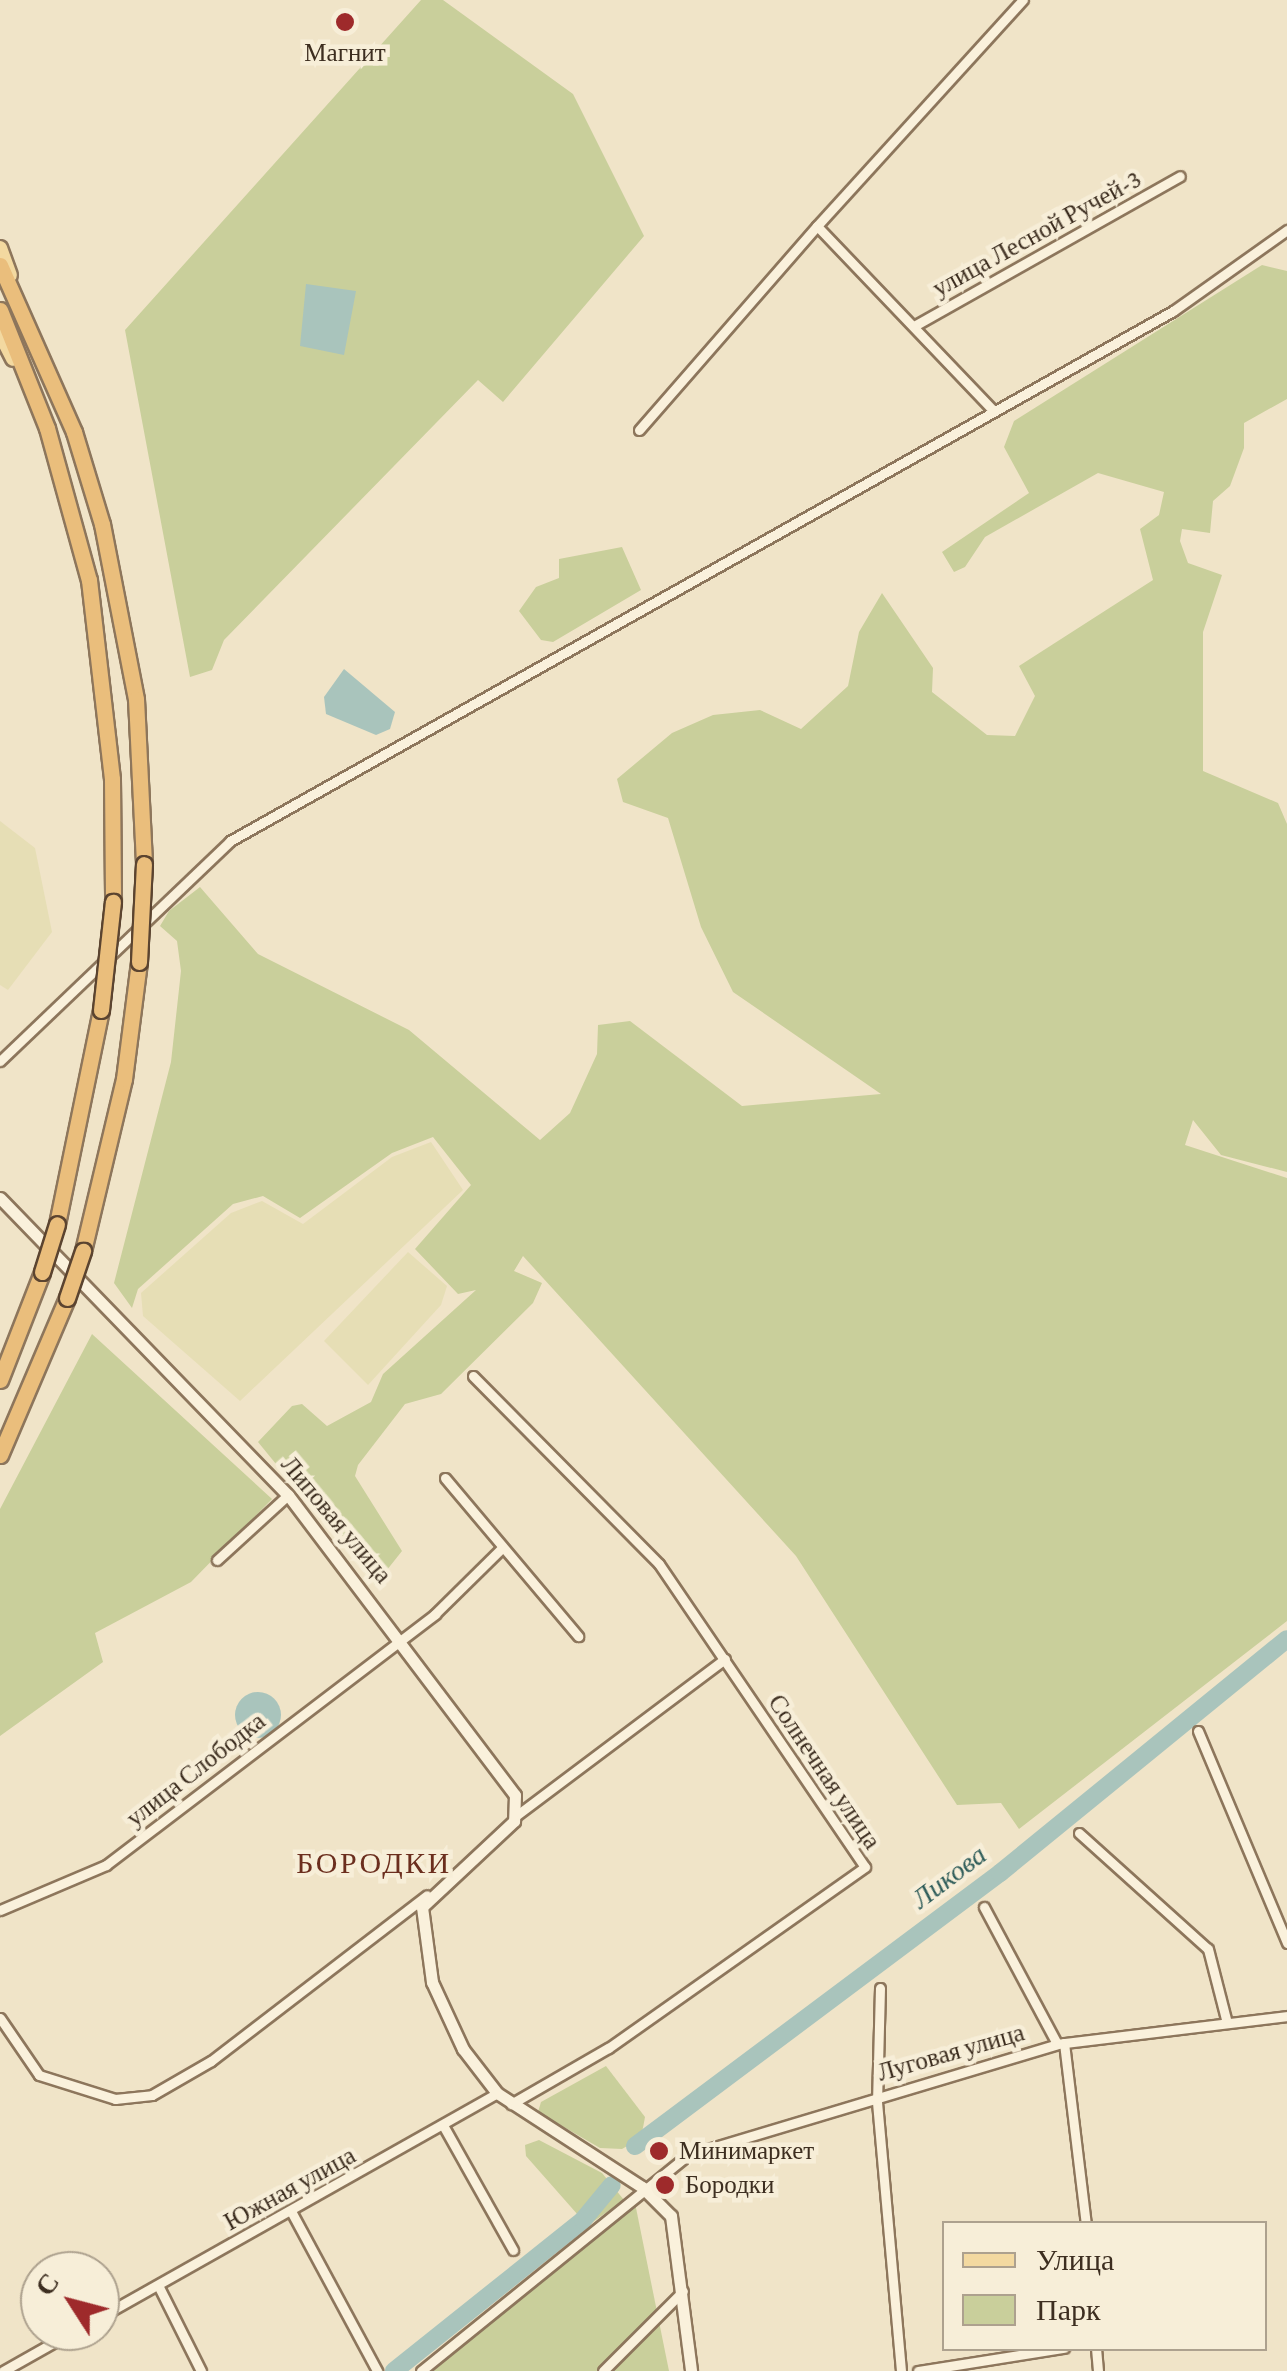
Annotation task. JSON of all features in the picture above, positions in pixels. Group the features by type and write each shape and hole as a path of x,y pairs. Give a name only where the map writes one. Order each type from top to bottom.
{"highway":[{"path":"0,264 74,432 124,616 144,864 139,962 124,1080 83,1251 0,1455"},
{"path":"0,310 48,428 102,650 113,902 101,1010 57,1224 0,1380"}],"main road":[{"path":"0,248 23,314"},
{"path":"0,333 48,428"}],"street":[{"path":"639,430 816,226 1023,0"},
{"name":"улица Лесной Ручей-3","path":"914,326 1180,176"},
{"name":"улица Лесной Ручей-3","path":"816,226 994,411"},
{"path":"0,1061 230,841 1172,310 1287,230"},
{"name":"Липовая улица","path":"0,1198 288,1495 402,1636 509,1785 517,1815"},
{"name":"Солнечная улица","path":"472,1376 659,1564 864,1870 503,2098"},
{"path":"444,1478 578,1636"},
{"path":"217,1560 288,1495"},
{"name":"улица Слободка","path":"0,1910 106,1865 402,1636 501,1549"},
{"path":"0,2018 40,2075 115,2099 152,2096 211,2061 429,1894 517,1815 725,1660"},
{"path":"1198,1732 1287,1944"},
{"path":"1079,1833 1208,1949 1227,2024"},
{"path":"429,1894 418,1920 432,1982 463,2049 503,2098 642,2187 670,2216 680,2247 691,2371"},
{"path":"984,1907 1061,2044 1086,2221"},
{"path":"880,1988 879,2094 901,2371"},
{"name":"Луговая улица","path":"421,2371 642,2187 688,2154 879,2094 1061,2044 1287,2016"},
{"name":"Южная улица","path":"120,2306 444,2126 503,2098"},
{"path":"444,2126 512,2250"},
{"path":"291,2210 377,2371"},
{"path":"158,2285 201,2371"},
{"path":"603,2371 685,2289"},
{"path":"2,2371 36,2351"},
{"path":"918,2371 1045,2351"},
{"path":"21,2359 28,2371"}],"shaded area":[{"path":"0,821 35,848 52,932 8,990 0,985"},
{"path":"431,1142 463,1190 240,1401 143,1316 141,1293 231,1213 262,1201 303,1224 392,1157"},
{"path":"408,1252 447,1286 441,1305 368,1385 324,1341"}],"green space":[{"path":"421,0 443,0 573,94 644,236 503,402 478,380 224,640 212,670 190,677 125,330"},
{"path":"1262,265 1287,271 1287,399 1244,423 1244,448 1230,486 1213,501 1210,533 1182,529 1180,541 1188,563 1222,575 1203,632 1203,771 1278,803 1287,824 1287,1172 1221,1155 1193,1120 1185,1145 1287,1178 1287,1621 1019,1829 1001,1803 957,1805 796,1556 523,1256 514,1271 542,1283 533,1303 441,1394 405,1404 358,1465 355,1476 402,1551 375,1585 258,1442 292,1406 302,1404 327,1426 371,1402 383,1374 476,1290 458,1294 415,1249 471,1185 433,1137 392,1153 300,1218 263,1196 233,1204 138,1289 132,1308 114,1283 171,1062 181,971 177,941 160,926 169,911 200,887 258,954 409,1030 540,1140 570,1113 597,1054 598,1025 630,1021 742,1106 881,1094 733,992 701,927 668,818 623,802 617,779 672,733 713,715 760,710 801,729 848,686 859,632 882,593 933,668 932,692 987,735 1015,736 1035,696 1019,666 1153,580 1140,529 1159,515 1164,492 1098,473 985,537 965,567 954,572 942,552 1029,493 1004,447 1014,421"},
{"path":"622,547 641,590 553,642 541,640 519,611 536,587 559,578 559,559"},
{"path":"92,1334 272,1499 191,1582 95,1633 103,1662 0,1736 0,1509"},
{"path":"606,2066 645,2117 641,2138 622,2149 600,2148 538,2112 541,2102"},
{"path":"539,2140 602,2173 624,2200 546,2255 541,2248 578,2215 526,2156 525,2145"},
{"path":"635,2203 669,2371 433,2371"}],"water":[{"path":"306,284 356,291 344,355 300,346"},
{"path":"344,669 395,712 390,729 376,735 326,714 324,697"},
{"path":"258,1692 275,1698 281,1715 275,1732 258,1738 241,1732 235,1715 241,1698"}],"waterway":[{"name":"Ликова","path":"635,2146 1000,1873 1287,1639"},
{"name":"Ликова","path":"394,2371 583,2220 612,2185"}],"place":[{"name":"Магнит","path":"345,22"},
{"name":"Минимаркет","path":"659,2151"},
{"name":"Бородки","path":"665,2185"}],"district":[{"name":"БОРОДКИ","path":"374,1863"}]}
